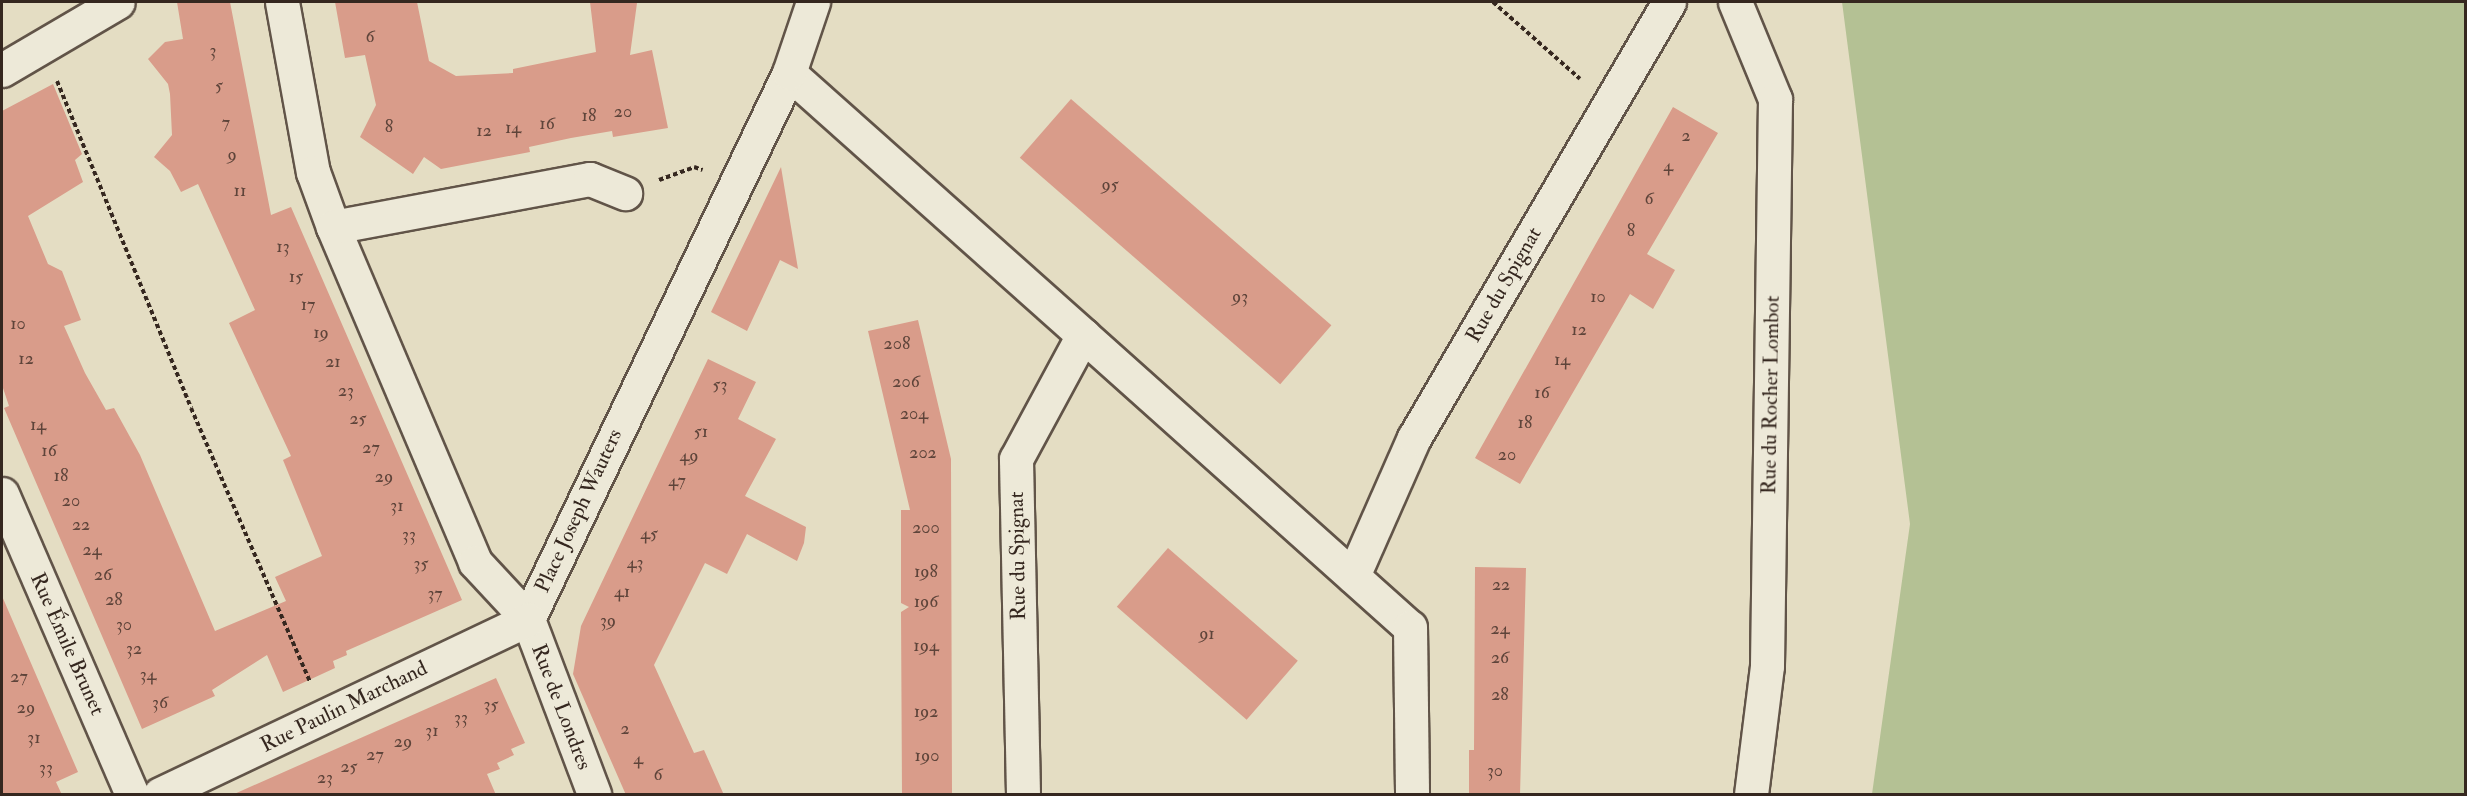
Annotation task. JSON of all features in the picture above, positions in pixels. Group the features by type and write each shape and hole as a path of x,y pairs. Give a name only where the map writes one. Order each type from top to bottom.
{"street":[{"path":"2,70 118,2"},
{"name":"Place Joseph Wauters","path":"282,2 313,172 333,227 475,562 528,619 789,73 813,2"},
{"name":"Rue du Spignat","path":"1353,576 1414,438 1669,2"},
{"name":"Rue du Rocher Lombot","path":"1736,2 1775,99 1767,666 1751,795"},
{"path":"789,73 1410,627 1412,795"},
{"path":"333,227 591,179 625,193"},
{"name":"Rue du Spignat","path":"1023,795 1016,459 1083,335"},
{"name":"Rue Émile Brunet","path":"2,494 132,795"},
{"name":"Rue Paulin Marchand","path":"160,795 528,619"},
{"name":"Rue de Londres","path":"528,619 594,795"}],"path":[{"path":"1495,2 1583,82 1612,100"},
{"path":"43,46 191,408 324,716"}],"green space":[{"path":"1842,2 2465,2 2465,794 1872,794 1910,524"}],"building":[{"path":"177,2 230,2 271,215 291,207 462,600 346,651 347,655 333,661 335,668 283,692 267,655 212,690 215,696 142,729 4,408 9,406 2,385 2,111 53,84 82,154 75,160 83,182 28,216 48,264 62,271 81,320 64,326 85,373 106,410 114,408 140,455 215,631 286,601 275,577 322,556 283,460 291,456 229,323 255,310 198,184 181,192 170,171 154,157 172,135 170,94 168,84 148,59 165,42 183,39"},
{"path":"335,2 417,2 429,61 456,76 513,73 513,69 596,52 590,2 637,3 630,55 652,50 668,128 613,137 612,131 571,138 529,147 530,152 441,169 424,157 413,174 360,137 376,105 365,55 345,58"},
{"path":"1071,99 1331,325 1280,384 1020,158"},
{"path":"1673,107 1718,133 1647,254 1675,270 1653,309 1630,294 1520,484 1475,458"},
{"path":"781,167 798,269 780,260 747,331 711,312"},
{"path":"918,320 951,459 952,795 902,795 901,612 909,607 901,603 901,510 910,510 868,331"},
{"path":"708,359 756,382 738,419 776,439 745,496 806,527 804,543 797,561 747,534 727,574 705,563 654,665 694,753 704,750 724,795 626,795 573,674 581,626"},
{"path":"1168,548 1298,661 1247,720 1117,607"},
{"path":"1475,567 1526,568 1520,795 1469,795 1469,750 1474,750"},
{"path":"2,596 78,772 56,782 62,795 2,795"},
{"path":"496,678 525,743 511,749 514,755 497,763 500,769 487,774 496,795 232,795"}]}
